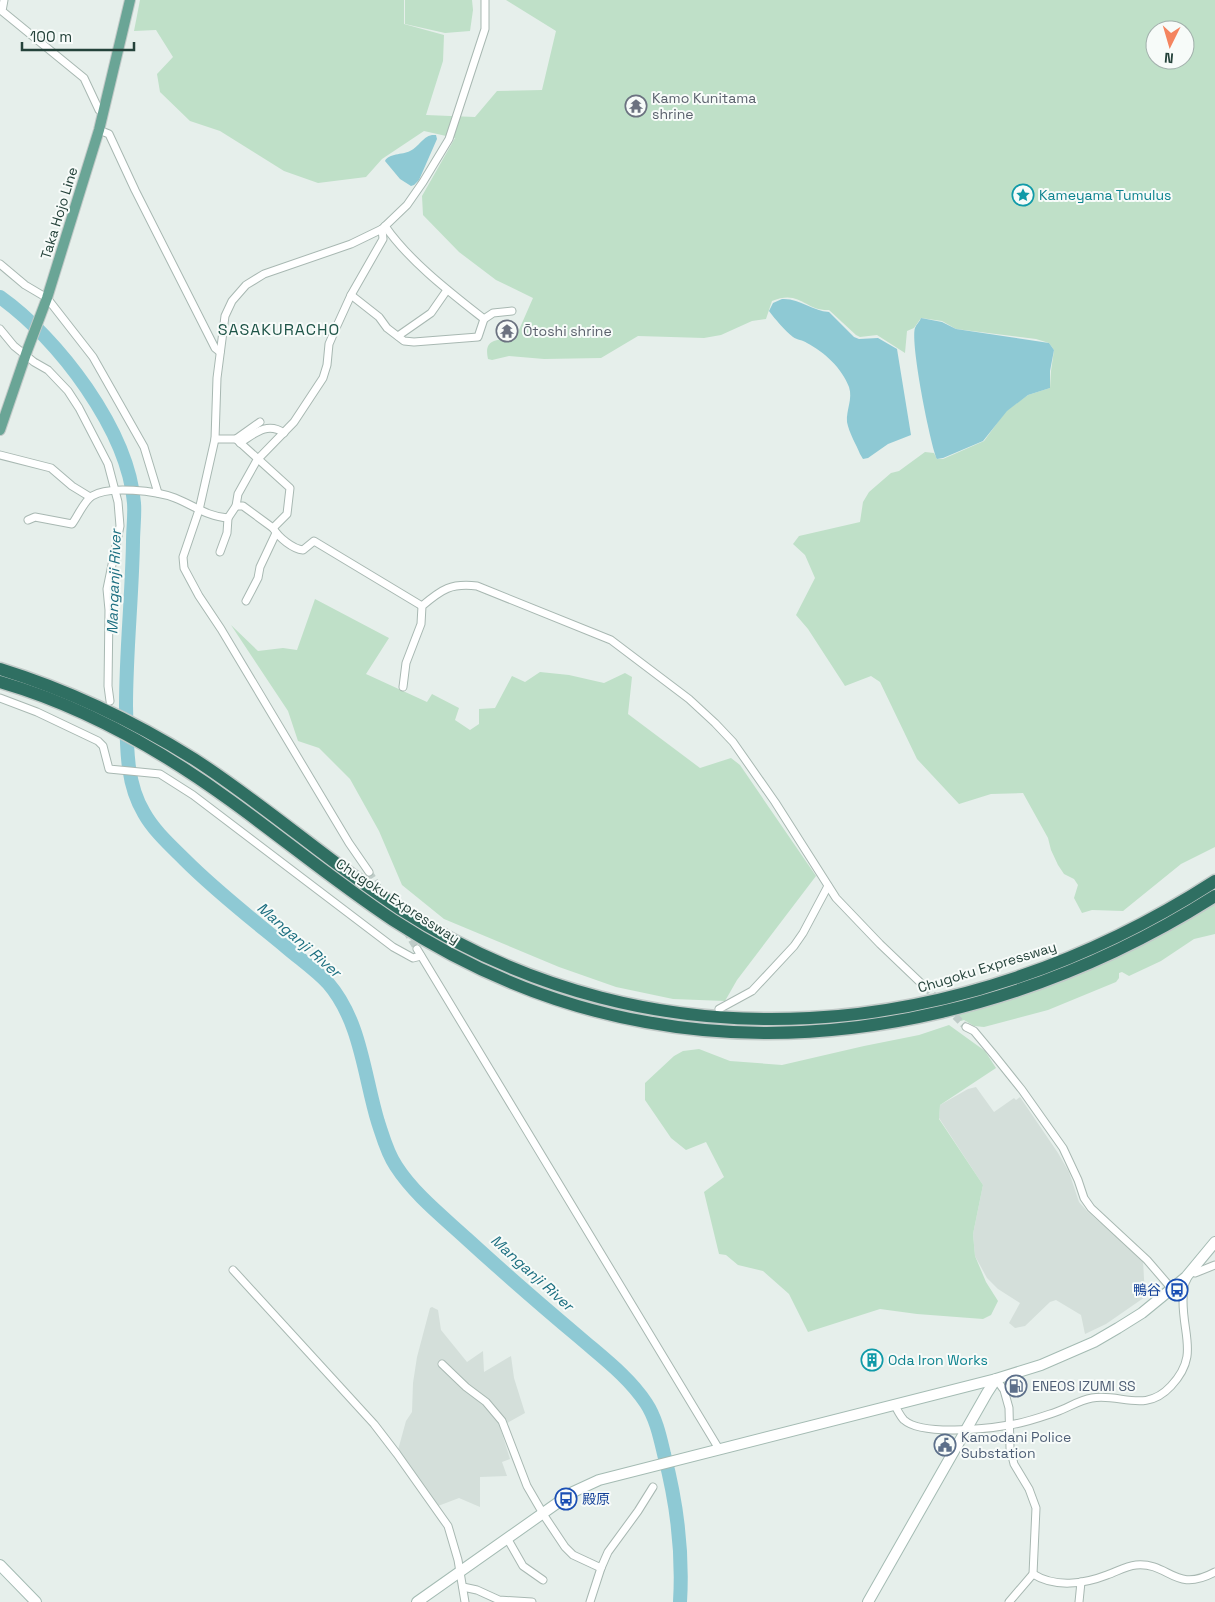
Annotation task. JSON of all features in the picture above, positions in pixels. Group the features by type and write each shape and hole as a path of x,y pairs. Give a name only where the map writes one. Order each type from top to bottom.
{"highway":[{"name":"Chugoku Expressway","path":"0,669 108,705 195,760 400,909 478,953 536,977 596,996 650,1009 692,1016 765,1020 827,1018 919,1004 1021,976 1065,959 1116,937 1157,916 1215,882"},
{"name":"Chugoku Expressway","path":"0,682 69,707 155,750 229,799 356,895 434,945 472,965 531,990 594,1010 646,1022 690,1029 764,1033 828,1030 876,1025 923,1016 975,1003 1063,973 1119,949 1166,925 1215,896"}],"main road":[{"name":"Taka Hojo Line","path":"0,430 45,301 99,130 130,0"}],"street":[{"path":"4,0 2,11 84,78 99,110 103,113"},
{"path":"369,872 318,792 221,629 198,596 184,568 183,557 199,510 215,439 217,378 220,352 225,316 232,301 246,285 264,274 351,244 383,228 407,205 448,139 485,28 485,0"},
{"path":"99,130 109,134 214,348 220,352"},
{"path":"383,228 447,290 484,319"},
{"path":"220,552 227,533 228,518 236,506 238,494 257,460 294,422 323,378 327,365 329,344 351,295 383,238 383,228"},
{"path":"0,264 45,301 94,357 144,447 155,493"},
{"path":"398,336 430,313 447,290"},
{"path":"351,295 379,317 387,328 404,341 414,342 478,338 484,319 494,313 512,311"},
{"path":"0,329 48,370 68,391 108,464 117,490 120,526 107,590 109,610 108,705"},
{"path":"238,441 260,422"},
{"path":"215,439 238,441 264,428 276,429 284,433"},
{"path":"238,441 290,488 287,514 274,530 260,566 258,578 246,601"},
{"path":"0,455 52,468 72,486 90,497"},
{"path":"28,520 35,517 72,524 90,497 94,494 117,490 155,493 175,498 220,518 228,518"},
{"path":"236,506 243,506 297,549 304,550 314,541 422,606"},
{"path":"404,687 406,663 421,624 422,606 437,594 461,584 477,586 611,640 689,699 716,723 733,742 775,802 828,886 844,907 925,987"},
{"path":"0,698 37,712 98,741 103,746 109,769 160,774 193,795 393,947 413,958 421,956"},
{"path":"719,1009 752,991 794,946 828,886"},
{"path":"417,949 719,1449"},
{"path":"966,1027 974,1031 1000,1062 1063,1148 1084,1198 1091,1208 1147,1260 1172,1288"},
{"path":"417,1602 543,1512 573,1492 599,1480 996,1379 1041,1365 1094,1342 1142,1313 1190,1274 1215,1242"},
{"path":"1190,1274 1215,1265"},
{"path":"233,1270 331,1376 398,1454 448,1526 453,1538 465,1602"},
{"path":"894,1404 904,1420 920,1428 940,1430 1010,1425 1059,1411 1088,1398 1140,1402 1154,1398 1168,1389 1181,1374 1188,1358 1189,1347 1185,1333 1182,1293 1190,1274"},
{"path":"442,1364 466,1388 486,1402 502,1421 519,1468 559,1538 573,1555 601,1568"},
{"path":"996,1379 1004,1390 1009,1408 1010,1448 1014,1464 1029,1489 1036,1508 1033,1574 1009,1602"},
{"path":"868,1602 996,1379"},
{"path":"591,1602 608,1552 653,1487"},
{"path":"508,1538 523,1566 543,1580"},
{"path":"0,1565 36,1602"},
{"path":"1033,1574 1047,1582 1080,1582 1100,1578 1136,1565 1155,1567 1181,1580 1196,1580 1215,1572"},
{"path":"1079,1602 1080,1582"},
{"path":"462,1587 477,1590 499,1600 532,1602"}],"shaded area":[{"path":"976,1087 994,1112 1014,1098 1016,1100 1020,1097 1069,1172 1079,1202 1143,1260 1145,1297 1106,1324 1085,1334 1081,1315 1056,1300 1050,1302 1025,1326 1015,1328 1009,1323 1020,1303 998,1289 987,1278 975,1256 973,1234 983,1185 939,1118 940,1105 968,1089"},
{"path":"430,1308 438,1310 441,1330 467,1362 483,1351 484,1372 511,1356 514,1378 525,1413 500,1427 510,1459 502,1462 507,1476 480,1477 480,1507 459,1498 438,1506 398,1450 406,1421 412,1412 413,1383 417,1357"}],"green space":[{"path":"140,0 404,0 404,24 444,35 443,61 426,115 475,117 497,91 542,90 556,31 506,0 1215,0 1215,847 1181,864 1123,911 1092,910 1082,913 1074,898 1078,885 1074,879 1064,874 1058,865 1048,838 1023,793 991,794 959,804 917,759 880,682 871,676 845,686 808,629 796,615 815,578 805,555 793,544 799,536 860,522 863,502 869,492 891,473 899,471 925,452 934,453 937,459 943,459 984,441 1006,411 1028,395 1050,388 1054,350 1049,343 1036,339 956,329 942,321 921,318 914,328 907,331 905,353 877,335 860,337 856,335 829,310 814,307 789,297 772,301 766,319 752,321 721,335 704,338 638,336 601,358 544,359 509,356 492,360 488,359 487,352 490,343 498,340 515,339 533,298 496,280 459,252 423,215 422,196 455,138 424,131 382,159 366,177 318,183 284,171 220,131 190,121 160,92 157,74 173,57 156,30 134,31"},
{"path":"405,0 472,0 473,10 470,31 445,33 405,24"},
{"path":"315,599 389,638 366,674 427,702 432,694 459,708 455,720 470,730 479,724 479,709 495,708 512,676 525,682 540,672 569,675 604,683 625,673 632,677 628,714 700,768 731,758 740,765 816,876 737,980 725,1001 673,999 616,987 559,967 444,919 402,885 379,831 350,779 319,748 298,741 288,711 231,625 258,651 283,648 297,650"},
{"path":"1215,903 1215,934 1194,939 1161,961 1129,976 1122,972 1119,973 1119,978 1116,982 1048,1010 984,1027 974,1026 964,1020 961,1021 955,1015 1023,995 1089,969 1153,938"},
{"path":"949,1025 985,1051 996,1068 940,1105 939,1119 983,1185 973,1234 975,1256 986,1282 998,1301 991,1315 983,1319 880,1309 808,1332 789,1294 763,1271 738,1265 726,1255 719,1254 704,1192 724,1177 706,1142 686,1150 671,1138 645,1100 645,1083 674,1056 683,1051 699,1049 730,1061 782,1065 919,1035"}],"water":[{"path":"432,135 436,135 437,139 419,180 411,186 400,179 385,161 393,155 410,151"},
{"path":"782,299 795,300 829,312 854,337 859,339 878,338 897,349 911,435 888,444 868,458 863,459 847,422 850,391 846,380 826,356 805,342 793,337 769,311 773,303"},
{"path":"921,318 942,322 956,329 1049,343 1054,350 1050,371 1050,388 1028,395 1007,411 983,441 937,459 926,414 915,352 915,328"}],"waterway":[{"name":"Manganji River","path":"0,297 45,336 86,388 119,446 129,475 134,512 126,686 127,748 133,788 144,813 163,838 197,872 318,974 328,983 339,998 355,1032 373,1104 386,1145 393,1161 411,1186 494,1264 615,1368 646,1403 659,1434 676,1509 681,1565 680,1602"}],"tunnel":[{"path":"369,872 382,893"},
{"path":"406,931 417,949"},
{"path":"925,987 966,1027"}],"place":[{"name":"Kamo Kunitama shrine","path":"636,106"},
{"name":"Kameyama Tumulus","path":"1023,195"},
{"name":"Ōtoshi shrine","path":"507,331"},
{"name":"鴨谷","path":"1177,1290"},
{"name":"Oda Iron Works","path":"872,1360"},
{"name":"ENEOS IZUMI SS","path":"1016,1386"},
{"name":"Kamodani Police Substation","path":"945,1445"},
{"name":"殿原","path":"566,1499"}],"district":[{"name":"SASAKURACHO","path":"279,329"}]}
